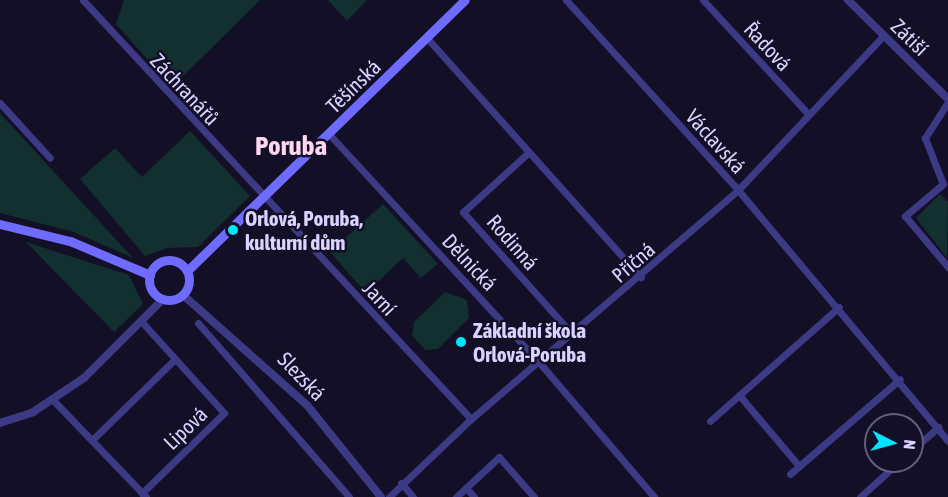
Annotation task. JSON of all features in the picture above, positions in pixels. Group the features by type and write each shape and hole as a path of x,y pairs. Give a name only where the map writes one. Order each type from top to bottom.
{"main road":[{"name":"Těšínská","path":"187,271 265,198 465,0"},
{"path":"0,224 70,241 150,276"},
{"path":"167,260 187,271 183,295 163,299 151,287 150,276 167,260"}],"street":[{"name":"Záchranářů","path":"83,0 265,198"},
{"name":"Václavská","path":"566,0 738,189 900,379 948,441"},
{"name":"Řadová","path":"703,0 809,115"},
{"name":"Zátiší","path":"848,0 948,100 925,138 944,184 905,216 948,267"},
{"name":"Příčná","path":"389,497 401,483 471,419 538,360 573,335 641,277 738,189 883,36"},
{"path":"427,38 641,277"},
{"path":"0,103 50,158"},
{"name":"Dělnická","path":"329,134 538,360 654,497"},
{"name":"Rodinná","path":"529,152 463,212 573,335"},
{"name":"Jarní","path":"265,198 471,419"},
{"name":"Slezská","path":"183,295 307,405 381,497"},
{"path":"0,423 54,401 163,299"},
{"path":"710,421 839,307"},
{"name":"Lipová","path":"54,401 144,495 224,413 141,321"},
{"name":"Slezská","path":"198,323 349,497"},
{"path":"92,440 175,360"},
{"path":"790,474 900,379"},
{"path":"739,395 799,466"},
{"path":"924,439 938,427"},
{"path":"456,497 499,457 534,497"},
{"path":"860,497 887,473"},
{"path":"401,483 413,497"},
{"path":"466,488 474,497"}],"green space":[{"path":"124,0 260,0 172,87 116,24"},
{"path":"328,0 367,0 347,21"},
{"path":"0,113 133,258 74,232 0,213"},
{"path":"190,131 250,196 198,247 167,248 145,256 80,179 115,148 142,177"},
{"path":"940,194 948,202 947,258 916,218"},
{"path":"383,204 438,264 421,278 403,258 366,293 330,252"},
{"path":"26,242 129,275 143,304 114,332"},
{"path":"445,292 467,300 469,318 438,349 425,350 412,335 414,322"}],"place":[{"name":"Orlová, Poruba, kulturní dům","path":"233,230"},
{"name":"Základní škola Orlová-Poruba","path":"461,342"}],"district":[{"name":"Poruba","path":"291,146"}]}
